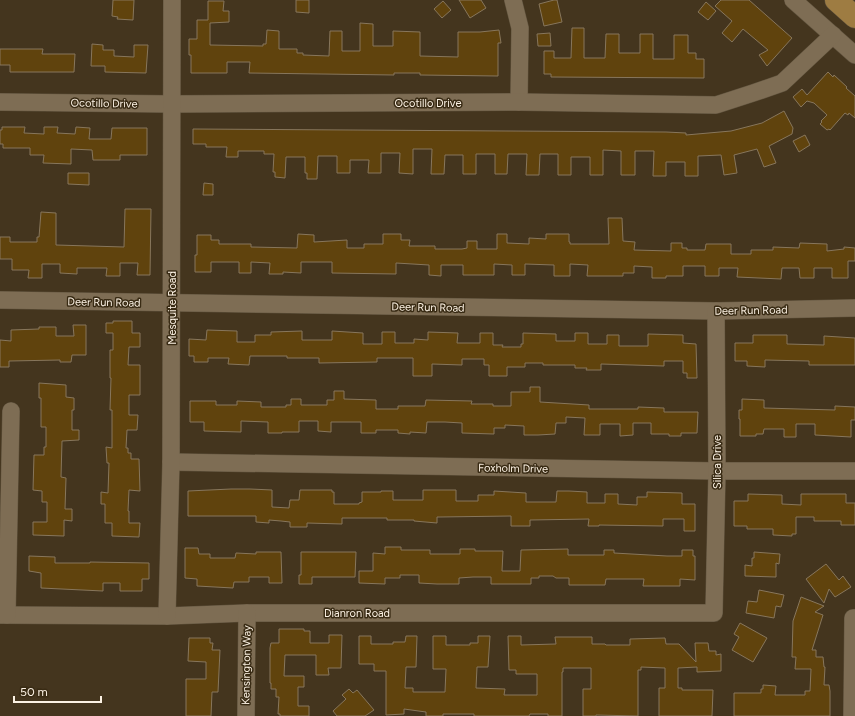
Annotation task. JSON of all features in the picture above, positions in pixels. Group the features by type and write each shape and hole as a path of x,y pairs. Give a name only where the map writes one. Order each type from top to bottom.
{"main road":[{"path":"836,0 855,16"}],"street":[{"name":"Mesquite Road","path":"166,616 171,462 172,0"},
{"path":"513,0 520,28 519,102"},
{"path":"793,0 855,55"},
{"name":"Ocotillo Drive","path":"0,102 172,104 519,102 716,104 782,83 833,35"},
{"name":"Deer Run Road","path":"0,300 716,311 855,308"},
{"name":"Silica Drive","path":"714,613 717,471 716,311"},
{"path":"4,615 11,411"},
{"name":"Foxholm Drive","path":"171,462 717,471 855,471"},
{"name":"Dianron Road","path":"4,615 166,616 247,613 714,613"},
{"name":"Kensington Way","path":"246,716 247,613"},
{"path":"852,716 854,618"}],"building":[{"path":"113,0 134,0 133,20 117,19 118,17 112,16"},
{"path":"296,0 309,0 309,13 296,12"},
{"path":"459,0 481,0 486,8 470,18"},
{"path":"557,0 562,22 544,26 539,4"},
{"path":"721,0 749,0 792,38 767,66 759,55 768,50 743,29 732,42 722,33 732,21 715,6"},
{"path":"208,1 224,1 223,11 229,11 229,22 210,23 210,45 263,46 263,44 266,44 267,30 279,31 279,49 297,49 297,53 303,53 303,55 329,56 330,31 342,31 342,51 360,51 360,23 373,24 373,46 393,46 393,31 420,32 420,56 458,57 458,32 499,30 501,43 498,43 498,76 420,75 420,73 394,73 394,75 249,73 250,62 227,62 227,73 191,73 189,39 197,39 197,20 208,20"},
{"path":"443,1 451,10 442,18 434,9"},
{"path":"706,2 716,11 708,20 698,12"},
{"path":"572,28 584,28 584,58 605,58 606,34 619,34 619,53 640,53 640,34 653,34 653,59 674,59 674,35 688,35 688,53 696,53 696,59 704,59 704,78 551,77 551,74 544,74 544,51 554,51 554,58 571,58"},
{"path":"550,33 551,46 538,46 537,34"},
{"path":"92,44 103,45 103,50 114,50 114,56 134,57 134,45 148,45 146,73 105,72 105,66 91,66"},
{"path":"0,49 43,49 42,54 75,54 74,72 10,72 10,65 0,65"},
{"path":"828,72 833,77 834,75 855,96 855,118 849,113 848,115 845,113 830,130 827,130 820,124 827,115 814,103 807,101 801,107 793,97 802,89 807,95"},
{"path":"784,111 793,128 792,134 769,146 776,163 764,167 757,149 734,155 737,173 724,175 721,155 698,156 698,176 685,176 685,162 666,162 666,176 653,176 654,151 635,151 635,175 621,175 621,151 603,150 603,175 590,175 590,157 571,157 571,175 558,175 558,154 540,154 539,175 526,175 527,154 508,154 507,174 495,174 495,154 476,154 476,174 463,174 463,155 445,155 444,174 431,174 432,149 413,149 413,174 399,173 400,153 381,153 381,173 368,173 369,160 350,160 350,173 337,173 337,156 318,156 317,179 307,179 307,173 305,173 305,157 286,157 285,178 275,177 275,172 273,172 274,154 264,154 264,151 238,151 238,157 226,157 227,147 206,147 206,144 193,144 193,129 666,132 686,133 686,135 731,131 762,123"},
{"path":"2,127 25,127 24,133 44,134 44,127 58,127 57,133 75,134 76,127 90,128 89,139 111,139 112,128 147,128 147,155 120,155 120,160 93,160 92,150 71,149 71,164 43,163 44,155 30,155 30,148 3,148 3,144 0,144 0,130 2,130"},
{"path":"805,135 810,145 799,152 793,141"},
{"path":"68,173 89,173 89,185 68,184"},
{"path":"204,183 213,184 213,195 203,195"},
{"path":"125,209 151,209 150,275 137,275 138,263 120,263 120,276 106,276 107,268 77,268 77,274 60,273 60,264 42,264 42,278 28,278 29,270 12,270 12,259 0,259 0,237 10,237 10,242 37,242 37,237 39,237 41,212 56,213 56,245 124,247"},
{"path":"608,218 622,218 623,241 635,242 634,250 671,251 671,243 682,243 682,248 687,248 687,250 705,250 706,244 731,244 731,254 751,254 751,250 773,250 773,247 799,248 800,243 827,244 827,251 844,249 844,247 855,248 855,261 848,261 848,278 832,278 832,268 814,268 814,278 800,278 799,268 782,268 781,279 737,277 738,268 719,268 719,276 705,276 705,266 683,266 683,276 666,276 666,278 652,278 652,267 634,266 634,273 623,273 623,276 587,276 588,265 570,264 570,276 554,276 554,265 525,264 525,275 512,275 512,265 494,264 494,275 463,275 463,265 441,265 441,276 429,275 429,265 396,263 396,274 332,273 332,262 301,262 301,273 283,272 283,274 269,274 270,263 251,262 251,273 239,273 239,262 211,262 211,272 195,272 197,235 211,235 211,240 219,240 219,244 251,244 251,247 297,248 298,234 314,235 314,242 347,240 347,248 364,248 364,244 383,244 383,234 401,234 401,240 410,240 409,246 435,246 435,249 462,249 467,248 467,241 477,241 477,249 497,249 497,234 507,234 507,243 529,244 529,238 546,239 546,234 569,234 570,244 609,244"},
{"path":"113,321 132,321 132,333 140,333 140,347 129,347 128,365 140,365 140,395 129,395 129,415 138,415 137,430 127,430 126,448 128,448 128,453 131,453 131,459 139,459 140,491 129,490 128,511 129,523 140,523 139,537 112,536 112,523 105,523 105,504 101,504 101,492 108,493 109,463 107,463 106,447 112,448 112,410 110,410 110,350 113,350 113,333 106,333 106,323 113,323"},
{"path":"73,325 86,325 86,355 72,355 71,362 60,362 60,360 9,361 9,367 0,367 0,340 11,341 11,330 56,327 56,336 74,336"},
{"path":"207,330 237,331 237,342 255,342 255,335 271,335 271,332 302,331 302,340 332,340 332,331 363,333 363,344 382,344 382,332 395,332 395,343 414,343 414,339 428,340 428,332 458,333 457,343 480,343 480,333 493,333 493,345 503,345 502,347 521,347 521,344 523,344 523,333 556,334 556,341 575,341 575,333 588,333 588,344 607,344 607,335 619,335 619,346 648,346 648,334 683,335 683,343 696,344 697,378 687,378 687,373 683,373 683,361 664,361 664,366 601,364 601,370 575,368 575,365 543,365 543,363 525,363 525,367 507,367 507,376 489,376 489,365 484,365 484,359 462,359 462,365 432,364 432,376 413,376 413,358 377,358 377,362 319,363 319,358 250,356 249,365 228,364 229,358 208,358 208,362 194,362 194,356 189,356 189,339 206,340"},
{"path":"753,335 787,335 787,344 824,345 824,336 855,338 855,365 809,365 809,361 765,360 765,367 747,366 747,361 735,361 735,343 753,343"},
{"path":"39,383 66,385 66,397 74,398 74,410 72,410 72,430 79,430 79,440 62,441 61,477 66,478 65,509 72,509 72,521 64,520 64,536 33,535 33,522 47,522 47,502 42,502 42,491 33,490 34,455 44,455 44,447 46,447 46,427 41,427 41,398 39,398"},
{"path":"530,387 540,387 540,402 589,405 589,409 638,409 638,407 664,408 664,412 698,412 697,433 681,433 681,436 651,434 651,423 633,423 633,435 620,436 620,424 600,424 600,435 584,435 585,418 566,417 566,423 556,423 555,434 538,435 524,435 524,426 505,425 505,428 494,428 494,434 462,433 462,423 445,422 427,422 426,433 410,432 410,434 398,433 398,430 376,430 376,433 361,433 361,422 331,422 331,432 318,431 318,421 299,421 299,432 268,433 268,422 241,421 241,432 204,431 204,422 190,422 190,401 216,401 216,405 237,405 237,401 261,402 261,407 286,407 286,405 291,405 291,399 301,399 301,405 327,405 327,400 334,400 334,391 344,391 344,399 376,400 376,409 398,409 398,406 425,406 426,400 472,401 471,404 511,406 511,392 530,392"},
{"path":"742,399 764,400 764,408 835,410 835,406 855,407 855,420 851,420 851,437 815,435 815,424 796,424 796,437 784,437 784,429 764,429 763,434 756,434 756,436 740,436 739,410 742,410"},
{"path":"231,489 272,490 272,507 289,508 290,500 299,500 300,490 332,490 332,492 334,492 334,504 359,504 362,502 362,492 381,491 393,491 393,500 423,500 423,490 456,490 456,501 478,501 478,495 494,495 494,491 526,493 526,502 556,502 557,491 569,491 587,492 587,503 605,503 605,494 618,494 618,504 637,505 637,497 647,497 647,492 682,493 682,504 695,504 695,531 684,531 684,519 663,519 663,526 588,526 589,519 530,520 530,526 511,526 511,516 437,517 437,523 414,520 387,520 387,518 342,518 342,524 307,523 307,527 290,527 290,522 269,520 269,523 256,522 256,516 188,516 188,491"},
{"path":"748,494 782,495 782,504 801,505 801,494 846,494 846,503 855,503 855,525 841,525 841,521 814,521 814,517 796,517 796,534 792,534 792,536 773,535 773,529 747,529 747,526 734,526 734,501 748,501"},
{"path":"385,547 401,547 401,550 430,550 430,554 460,554 460,549 475,549 475,551 503,551 502,571 520,571 521,550 568,549 568,555 604,555 604,550 614,550 614,553 682,556 682,550 693,550 693,556 695,556 695,580 680,579 680,586 643,586 644,579 606,579 605,585 569,585 569,578 539,576 539,578 531,578 531,584 491,584 491,577 473,577 459,578 459,584 437,584 419,583 419,575 400,575 400,578 385,578 385,584 359,583 359,571 373,571 373,553 385,554"},
{"path":"185,548 198,548 199,554 210,554 210,558 235,558 236,553 256,554 256,552 281,552 282,583 269,583 269,577 249,577 249,582 234,582 233,588 197,586 197,579 185,578"},
{"path":"301,552 356,552 355,577 312,577 312,584 299,584 299,575 301,575"},
{"path":"754,552 780,554 779,564 776,563 776,577 745,576 745,565 752,566"},
{"path":"29,556 55,557 55,563 149,563 149,579 142,579 142,591 120,591 120,583 103,583 103,591 41,588 41,573 29,571"},
{"path":"826,564 839,580 843,576 851,587 835,597 829,589 824,603 806,579"},
{"path":"759,590 784,595 781,607 776,606 774,618 746,613 748,601 757,602"},
{"path":"801,597 824,606 815,612 823,615 812,650 816,650 816,657 823,657 825,667 824,685 829,685 830,691 830,716 734,716 734,693 761,693 763,685 776,686 775,695 805,695 805,691 810,691 811,669 795,669 796,657 792,657 793,621"},
{"path":"740,623 767,638 753,662 732,650 739,637 734,634"},
{"path":"279,629 304,629 304,631 310,631 310,643 329,643 329,635 342,635 341,668 328,668 329,675 316,675 316,655 285,655 284,676 304,676 304,687 298,687 298,706 309,706 309,716 280,716 280,714 278,714 279,697 276,697 276,689 271,689 270,683 270,648 271,643 279,643"},
{"path":"359,636 371,636 371,644 393,644 393,642 405,642 406,636 417,636 416,667 406,667 405,688 413,688 413,692 445,692 446,669 433,669 433,636 446,636 446,645 470,645 470,643 478,643 478,636 490,636 488,667 477,667 476,688 505,689 504,695 537,695 537,674 516,674 516,670 509,670 508,636 521,636 521,645 556,644 555,637 592,637 592,644 606,645 630,645 630,639 665,638 666,644 679,644 696,662 695,643 708,643 709,651 716,651 716,655 721,654 721,671 697,672 697,667 678,668 678,688 682,688 682,690 713,690 712,716 659,716 659,688 665,688 665,668 641,667 641,670 638,670 638,716 583,716 583,689 591,689 591,668 563,668 562,716 548,716 548,714 530,714 529,716 474,716 474,714 443,714 443,716 426,716 426,712 404,709 404,714 386,715 386,671 374,671 374,664 359,664"},
{"path":"189,638 210,638 210,643 213,643 212,650 220,650 218,692 212,692 211,716 186,716 186,679 206,679 206,662 188,661"},
{"path":"349,689 353,693 357,690 374,710 365,716 337,716 333,711 346,699 342,695"}]}
